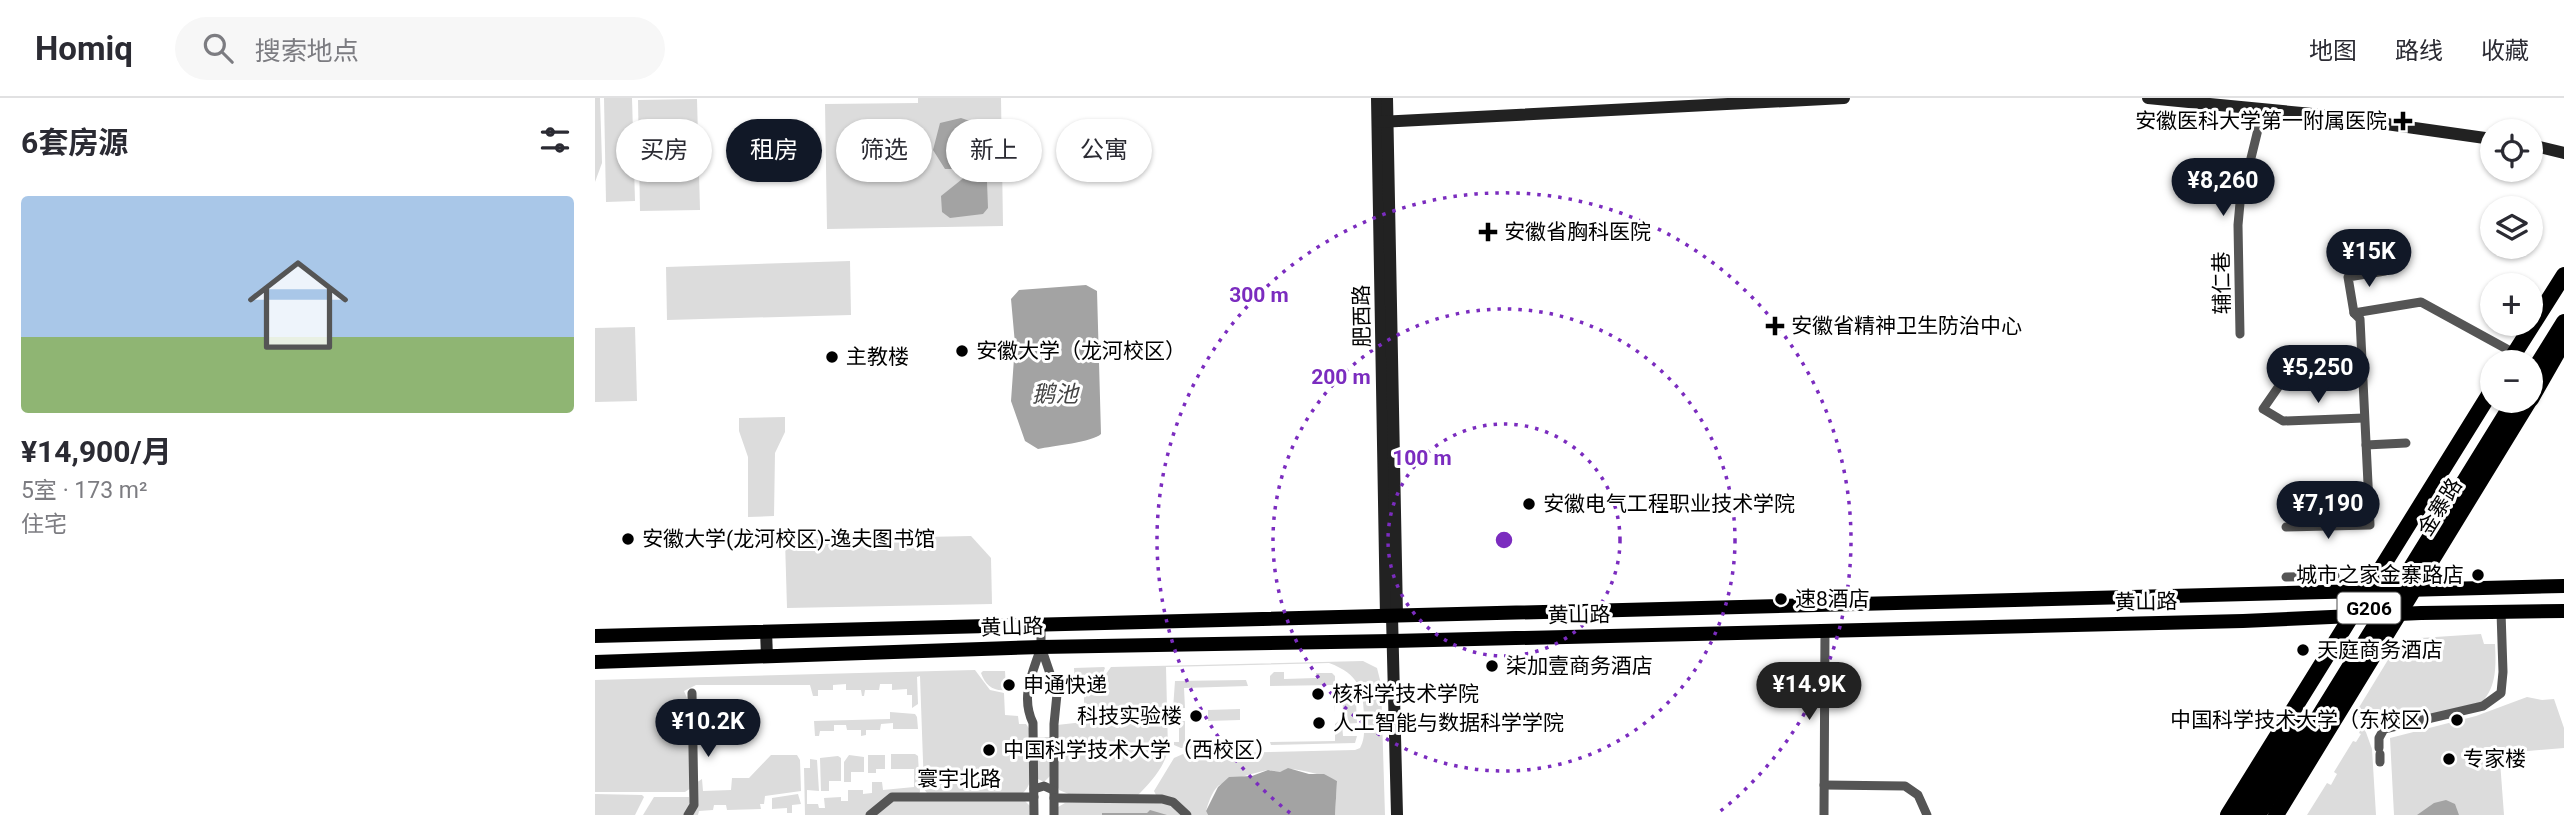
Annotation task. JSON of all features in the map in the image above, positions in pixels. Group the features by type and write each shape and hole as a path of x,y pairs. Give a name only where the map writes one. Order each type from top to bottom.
{"highway":[{"path":"2550,313 2564,267"},
{"path":"2519,350 2564,275"},
{"path":"2521,350 2564,290"},
{"path":"2543,356 2564,323"},
{"name":"金寨路","path":"2543,377 2564,341"},
{"path":"2228,815 2480,409"},
{"name":"G206","path":"2242,815 2488,413"},
{"path":"2259,815 2507,413"},
{"name":"金寨路","path":"2276,815 2522,413"}],"main road":[{"name":"黄山路","path":"595,636 2564,586"},
{"name":"黄山路","path":"595,662 1041,647 1392,641 2564,611"}],"street":[{"name":"肥西路","path":"1377,98 1383,122"},
{"name":"肥西路","path":"1387,98 1383,122 1397,815"},
{"path":"1383,122 1844,98"},
{"path":"2148,98 2323,115 2480,137"},
{"name":"辅仁巷","path":"2240,334 2240,204 2263,109"},
{"path":"2543,148 2564,153"},
{"path":"2286,527 2369,525 2360,319 2354,313 2348,277 2385,271 2381,243"},
{"path":"2354,313 2421,302 2499,350"},
{"path":"2279,386 2263,409 2283,421 2364,418"},
{"path":"2366,446 2406,443"},
{"path":"2287,577 2335,576"},
{"path":"2380,750 2384,729 2483,706 2501,693 2501,612"},
{"path":"1034,815 1033,723 1027,710 1027,695 1041,647 1041,626"},
{"path":"1824,815 1825,630"},
{"path":"766,631 767,657"},
{"path":"1041,647 1057,694 1054,802"},
{"path":"688,815 694,805 692,693"},
{"path":"1824,785 1905,786 1918,795 1927,815"},
{"path":"1034,796 1044,786 1054,802"},
{"path":"1034,796 1042,809 1054,802 1162,799 1173,802 1188,815"},
{"name":"寰宇北路","path":"870,815 892,797 1034,796"}],"shaded area":[{"path":"595,98 600,98 602,163 595,182"},
{"path":"604,98 632,98 633,119 616,119 616,182 634,182 635,201 606,202"},
{"path":"918,98 1001,98 1001,119 946,119 946,182 1002,182 1003,226 827,229 825,104 918,103"},
{"path":"697,99 698,119 638,119 638,100"},
{"path":"639,182 699,182 700,210 640,211"},
{"path":"850,261 851,315 667,320 666,267"},
{"path":"635,327 637,401 595,402 595,328"},
{"path":"785,417 785,432 775,453 774,516 748,517 748,457 739,431 739,418"},
{"path":"971,536 991,558 992,604 787,608 785,540"},
{"path":"2481,634 2484,644 2495,644 2493,682 2482,702 2386,725 2367,722 2355,714 2397,645 2405,639"},
{"path":"1363,661 1377,668 1381,684 1385,815 1335,815 1337,781 1287,769 1243,776 1221,784 1211,798 1206,811 1208,815 1192,815 1181,804 1156,795 1154,791 1174,758 1183,754 1360,748 1364,731 1361,692 1358,684 1347,672 1329,663 1166,667 1168,750 1160,769 1151,780 1137,796 1071,795 1059,790 1057,725 1084,722 1084,690 1098,685 1111,667"},
{"path":"1074,668 1105,668 1100,681 1087,687 1075,686"},
{"path":"975,670 990,690 1004,693 1005,715 1018,716 1019,724 1026,724 1030,730 1032,773 1022,794 927,793 924,789 920,676 917,677 918,704 912,708 912,695 907,695 907,689 892,690 892,684 880,684 879,690 865,690 864,696 861,690 846,690 846,684 833,685 833,690 818,690 818,696 813,696 810,685 696,685 684,691 687,698 691,788 685,792 595,792 595,680"},
{"path":"1005,671 1006,690 991,687 981,673"},
{"path":"1274,672 1284,672 1284,679 1316,678 1316,673 1332,673 1335,676 1335,713 1334,685 1270,686 1270,676"},
{"path":"1246,680 1248,686 1184,688 1185,708 1173,709 1175,681"},
{"path":"1342,683 1348,684 1356,702 1357,723 1342,724 1343,736 1357,736 1355,743 1271,745 1270,742 1335,741 1335,724 1343,717"},
{"path":"2527,697 2554,699 2564,728 2564,748 2505,753 2500,761 2504,815 2394,815 2390,738 2476,716"},
{"path":"1240,709 1240,720 1208,721 1208,710"},
{"path":"890,712 915,714 918,729 893,729 893,723 881,724 880,730 866,730 866,735 861,736 861,730 847,730 846,725 834,725 834,731 820,731 819,736 815,736 814,721 890,719"},
{"path":"1175,721 1185,721 1185,744 1253,745 1181,748 1174,745 1174,742 1179,742 1179,726 1174,726"},
{"path":"2363,724 2372,749 2376,815 2307,815 2327,783 2331,785 2337,774 2334,772 2353,741 2356,742 2361,734 2359,733"},
{"path":"1036,737 1050,737 1051,775 1044,782 1038,779"},
{"path":"891,754 918,756 918,794 889,795 866,815 805,815 804,768 810,768 810,759 817,760 819,791 807,790 807,804 818,804 819,808 825,808 824,798 841,797 841,801 848,801 848,790 863,790 863,794 872,793 872,782 882,782 883,790 914,787 914,769 891,769"},
{"path":"771,755 797,755 800,760 801,791 765,796 764,804 760,804 761,809 727,810 726,805 714,805 713,810 699,811 698,815 692,815 696,783 702,779 703,791 731,790 732,778 749,778"},
{"path":"849,755 864,757 864,772 851,772 851,782 844,782 844,762"},
{"path":"868,755 885,755 885,769 868,773"},
{"path":"820,758 841,758 841,781 829,781 829,791 821,791"},
{"path":"595,794 644,797 635,815 595,815"},
{"path":"798,794 801,804 792,805 792,813 787,813 787,808 772,809 772,798"},
{"path":"654,797 689,797 691,807 685,815 643,815"},
{"path":"890,801 1025,801 1030,806 1031,815 875,815"},
{"path":"1160,802 1174,806 1182,815 1057,815 1058,807 1065,803"}],"water":[{"path":"946,122 946,169 933,150 940,123"},
{"path":"958,182 987,182 988,208 983,214 950,218 942,212 941,196"},
{"name":"鹅池","path":"1086,285 1097,291 1101,434 1081,441 1038,449 1025,441 1011,401 1015,344 1011,299 1019,290"},
{"path":"1288,768 1309,774 1324,774 1337,781 1335,815 1208,815 1206,811 1218,787 1229,777 1252,776 1268,770 1280,772"},
{"path":"2446,800 2455,804 2459,815 2417,815 2434,803"},
{"path":"1150,810 1167,815 1102,815 1147,813"}],"place":[{"name":"安徽医科大学第一附属医院","path":"2403,121"},
{"name":"安徽省胸科医院","path":"1488,232"},
{"name":"安徽省精神卫生防治中心","path":"1775,326"},
{"name":"安徽大学（龙河校区）","path":"962,351"},
{"name":"主教楼","path":"832,357"},
{"name":"安徽电气工程职业技术学院","path":"1529,504"},
{"name":"安徽大学(龙河校区)-逸夫图书馆","path":"628,539"},
{"name":"城市之家金寨路店","path":"2478,575"},
{"name":"速8酒店","path":"1781,599"},
{"name":"天庭商务酒店","path":"2303,650"},
{"name":"柒加壹商务酒店","path":"1492,666"},
{"name":"申通快递","path":"1009,685"},
{"name":"核科学技术学院","path":"1318,694"},
{"name":"科技实验楼","path":"1196,716"},
{"name":"中国科学技术大学（东校区）","path":"2457,720"},
{"name":"人工智能与数据科学学院","path":"1319,723"},
{"name":"中国科学技术大学（西校区）","path":"989,750"},
{"name":"专家楼","path":"2449,759"}]}
